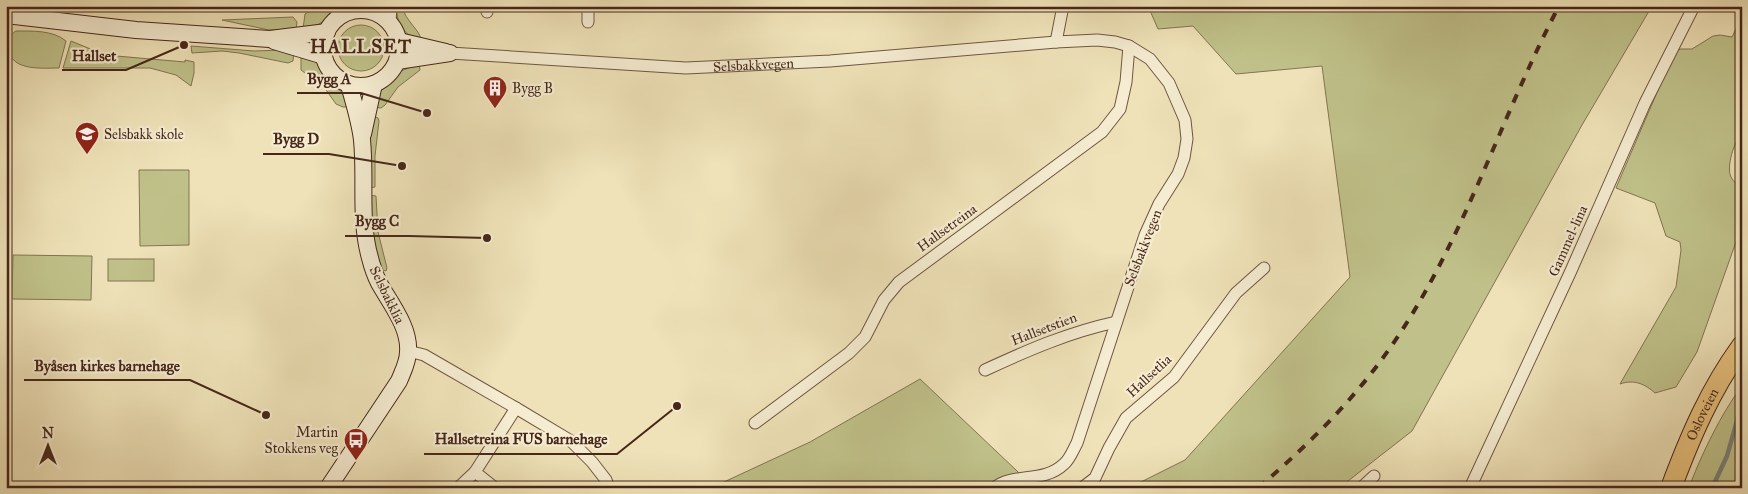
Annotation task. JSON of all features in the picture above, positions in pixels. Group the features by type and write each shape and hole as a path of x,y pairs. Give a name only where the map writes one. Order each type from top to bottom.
{"highway":[{"name":"Osloveien","path":"1672,488 1701,413 1715,386 1742,346"}],"street":[{"path":"390,23 391,6"},
{"path":"588,6 588,22"},
{"path":"1056,42 1063,6"},
{"name":"Gammel-lina","path":"1470,488 1570,273 1645,103 1694,6"},
{"path":"368,8 390,23 396,32 400,51 392,71 384,79 374,84 350,85 338,78 329,69 323,48 327,32 333,22 343,15 368,8"},
{"path":"6,15 136,30 270,39 327,32"},
{"path":"270,39 324,56"},
{"name":"Selsbakkvegen","path":"399,41 450,53 686,68 830,61 1097,40 1129,46 1150,59 1169,83 1180,104 1185,120 1187,139 1184,158 1178,174 1159,204 1145,235 1077,443 1065,464 1045,476 1002,482 994,488"},
{"name":"Hallsetreina","path":"756,423 849,353 864,337 884,300 899,282 1102,132 1120,109 1126,82 1129,46"},
{"name":"Selsbakkvegen","path":"397,61 450,53"},
{"name":"Selsbakklia","path":"362,139 374,84"},
{"name":"Selsbakklia","path":"328,488 400,381 408,351 407,338 401,322 377,280 369,256 363,208 362,139 350,85"},
{"name":"Hallsetlia","path":"1082,488 1095,478 1126,418 1174,377 1236,293 1264,268"},
{"name":"Hallsetstien","path":"985,370 1069,334 1116,322"},
{"path":"408,351 424,355 571,441 592,462 606,480 609,488"},
{"path":"458,488 475,472 516,408"},
{"path":"475,472 495,488"},
{"path":"1360,488 1374,476"}],"green space":[{"path":"318,6 344,6 321,23 303,29 305,14"},
{"path":"396,6 402,6 421,40 409,35 402,28"},
{"path":"1148,6 1652,6 1582,125 1412,431 1339,488 1129,488 1185,460 1350,277 1322,66 1236,74 1193,26 1158,29"},
{"path":"293,17 297,22 296,29 269,30 222,20"},
{"path":"1742,17 1742,134 1734,148 1729,167 1731,177 1742,189 1742,225 1697,352 1676,387 1655,393 1639,383 1620,384 1676,287 1681,250 1680,242 1666,236 1655,203 1616,188 1673,55 1680,49 1692,49 1713,36 1732,37"},
{"path":"361,25 374,29 380,35 384,48 380,61 374,67 361,71 348,67 342,61 338,48 342,35 348,29"},
{"path":"16,31 49,33 66,41 59,68 35,68 19,64 13,60 9,42"},
{"path":"71,41 105,55 194,62 191,86 176,75 150,68 63,68"},
{"path":"191,46 254,51 294,51 293,61 288,63 222,51 192,53"},
{"path":"301,53 319,63 328,78 346,97 349,107 336,104 324,87 301,70"},
{"path":"419,64 420,70 398,87 385,105 381,108 373,107 380,89 401,71"},
{"path":"372,115 378,118 379,121 375,156 375,187 369,188 369,155"},
{"path":"139,170 189,170 189,245 140,246"},
{"path":"369,195 376,196 378,232 387,268 386,271 380,269 374,244"},
{"path":"13,255 92,256 91,300 12,299"},
{"path":"108,259 154,259 154,281 108,281"},
{"path":"920,379 1035,488 711,488 810,442"},
{"path":"1742,386 1742,488 1689,488 1712,435"}],"waterway":[{"path":"1712,488 1727,456 1742,403"}],"railway":[{"path":"1258,488 1312,439 1345,405 1376,368 1416,308 1460,224 1518,92 1559,6"}],"place":[{"name":"Hallset","path":"184,45"},
{"name":"Bygg B","path":"495,109"},
{"name":"Bygg A","path":"427,113"},
{"name":"Selsbakk skole","path":"87,155"},
{"name":"Bygg D","path":"402,166"},
{"name":"Bygg C","path":"487,238"},
{"name":"Hallsetreina FUS barnehage","path":"677,406"},
{"name":"Byåsen kirkes barnehage","path":"266,415"},
{"name":"Martin Stokkens veg","path":"356,461"}],"district":[{"name":"HALLSET","path":"361,46"}]}
